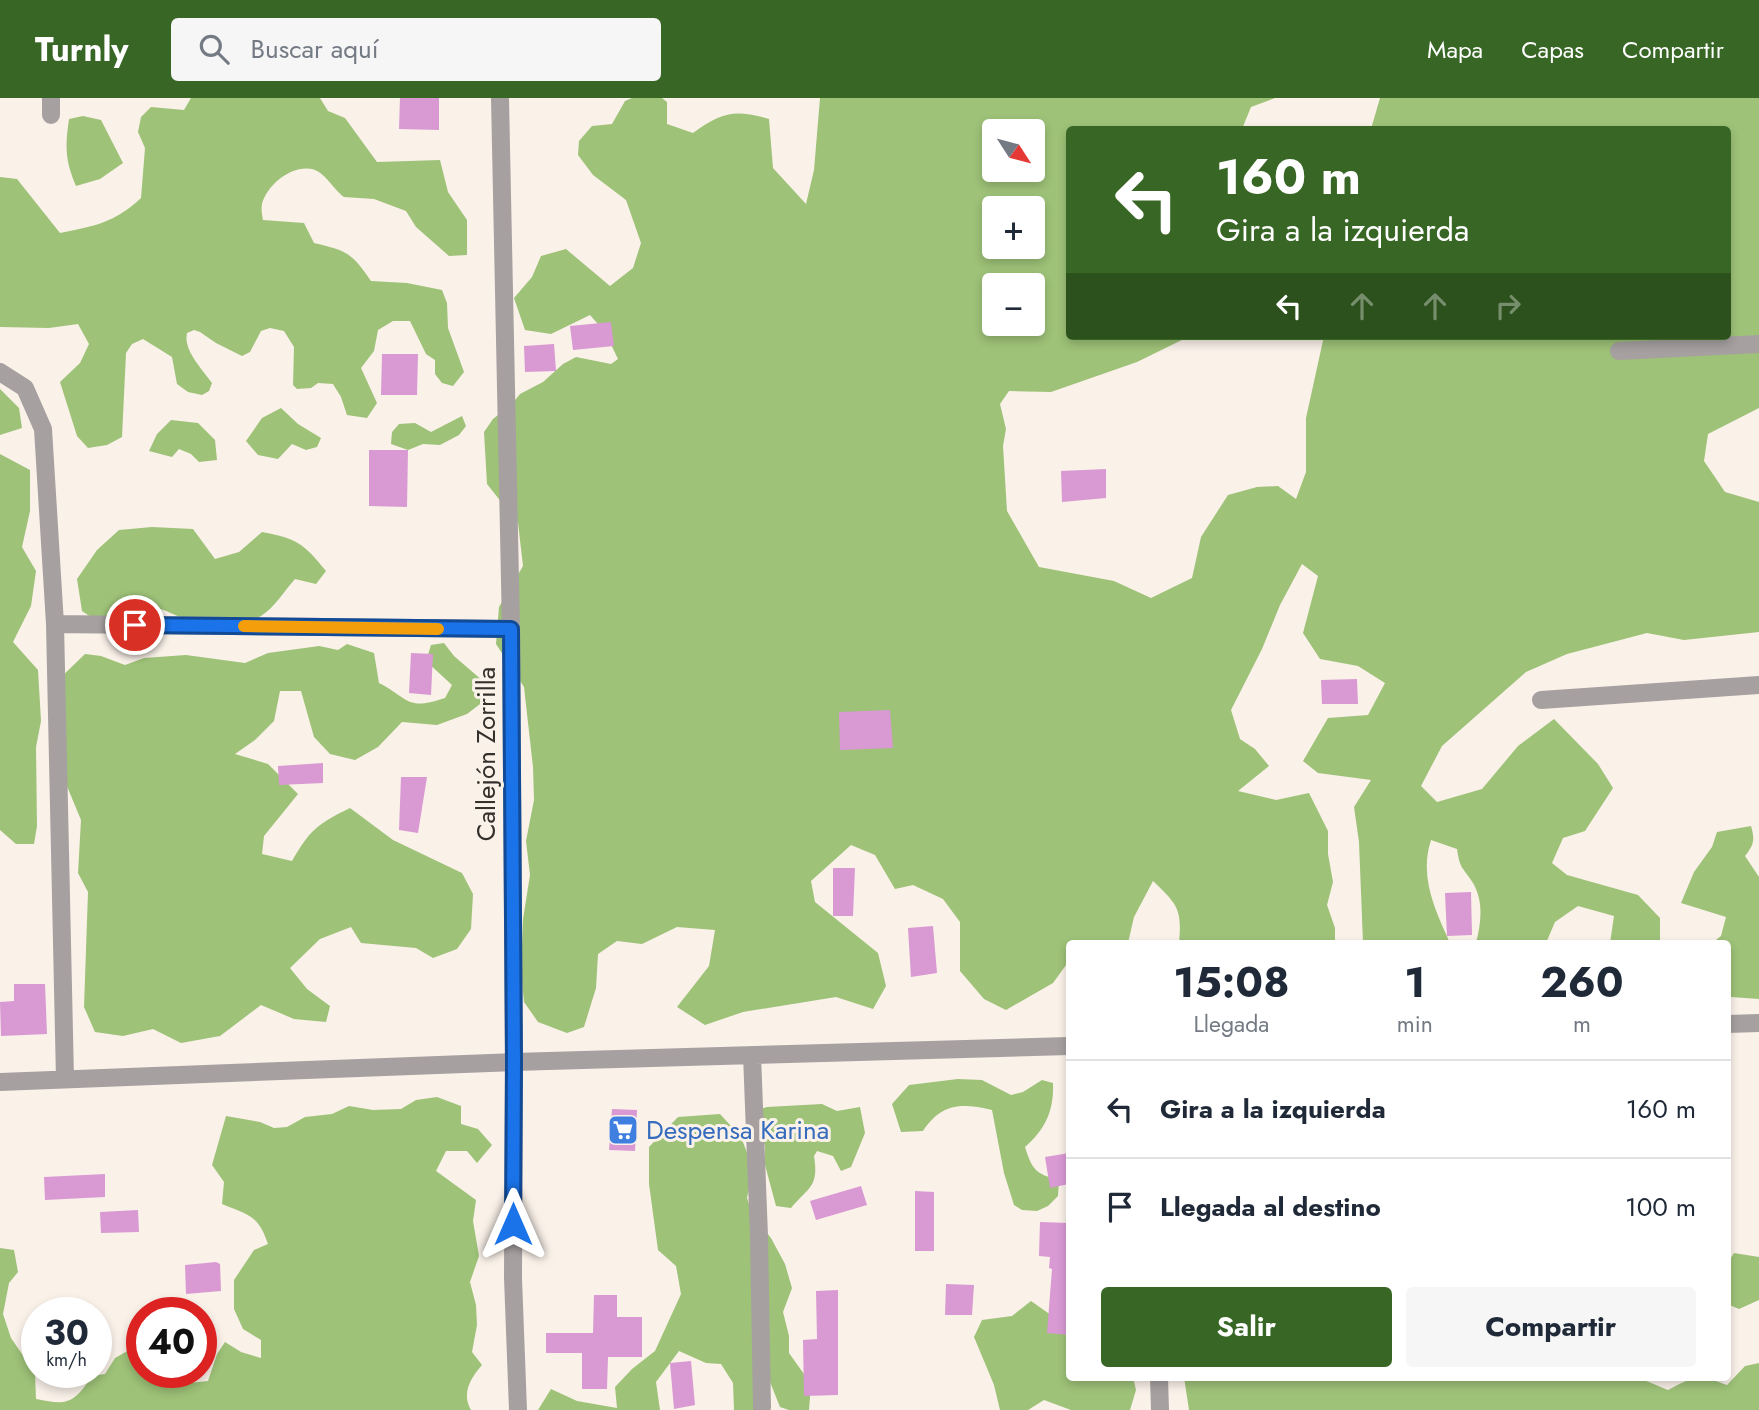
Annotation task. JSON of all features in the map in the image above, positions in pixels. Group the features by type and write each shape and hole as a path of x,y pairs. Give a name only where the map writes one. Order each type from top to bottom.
{"street":[{"name":"Callejón Zorrilla","path":"500,98 511,629 513,1279 518,1410"},
{"path":"1619,351 1759,344"},
{"path":"0,372 26,388 43,429 55,624 65,1079"},
{"path":"55,624 511,629"},
{"path":"1541,700 1759,685"},
{"path":"1731,1024 1759,1023"},
{"path":"0,1082 514,1062 1066,1045"},
{"path":"752,1055 762,1407"},
{"path":"1159,1381 1160,1410"}],"green space":[{"path":"191,98 320,98 328,111 345,118 377,162 440,160 448,192 467,220 467,255 449,256 416,227 406,211 374,199 344,197 321,174 312,169 296,170 281,178 269,190 262,210 263,220 304,223 314,243 334,248 353,258 371,281 407,283 442,290 447,303 448,328 464,372 453,386 442,383 435,374 435,360 426,354 410,321 393,321 378,330 374,351 361,368 377,403 367,418 347,415 333,384 318,383 311,388 297,389 293,385 294,347 284,331 270,328 261,331 250,352 242,356 194,330 187,333 188,346 212,383 209,391 202,395 188,392 177,384 172,357 143,339 132,344 126,353 122,437 107,445 88,448 77,436 60,382 80,363 89,344 78,324 49,328 0,327 0,177 17,179 60,233 104,222 122,213 141,198 145,148 138,132 141,117 151,107 184,110"},
{"path":"632,98 662,98 667,102 667,124 693,133 729,114 746,114 769,119 773,168 806,204 814,170 820,98 1275,98 1251,107 1243,126 1066,126 1066,340 1182,340 1137,362 1051,392 1009,391 1000,404 1006,429 1003,446 1007,511 1039,567 1114,581 1151,598 1192,578 1201,537 1228,495 1257,487 1278,486 1296,499 1306,472 1306,418 1323,340 1731,340 1731,126 1372,126 1380,98 1759,98 1759,408 1708,434 1704,461 1725,492 1759,502 1759,632 1684,640 1647,633 1567,654 1526,672 1442,746 1421,786 1437,802 1482,789 1518,746 1554,719 1598,764 1613,788 1585,831 1563,838 1552,863 1567,875 1638,895 1660,918 1660,940 1610,940 1614,916 1578,906 1555,922 1547,940 1477,940 1480,913 1479,898 1473,883 1461,865 1457,849 1431,840 1427,867 1430,893 1449,940 1363,940 1359,842 1354,807 1371,780 1318,773 1303,761 1328,718 1368,715 1385,683 1358,666 1320,659 1303,633 1318,576 1302,564 1231,710 1240,739 1255,749 1269,766 1238,791 1276,800 1309,793 1328,831 1328,854 1333,882 1327,905 1335,928 1335,940 1179,940 1180,922 1176,908 1153,881 1134,917 1129,940 1066,940 1066,965 1053,983 1006,1010 984,999 960,971 960,922 943,899 913,885 895,889 875,855 851,845 811,881 815,902 878,953 886,986 873,1009 836,997 743,1012 705,1025 677,1007 709,966 715,930 677,927 642,944 617,941 598,954 596,988 584,1027 567,1033 538,1022 524,1002 521,972 523,919 530,875 526,841 534,800 533,767 524,687 496,644 499,607 523,566 518,523 487,484 484,432 493,419 520,394 543,382 563,364 576,357 611,364 618,359 605,332 590,315 551,334 525,330 514,298 532,277 541,256 566,249 610,286 633,268 641,243 626,200 593,175 578,155 579,141 592,126 612,124 625,101"},
{"path":"83,116 101,120 123,163 100,179 76,186 68,161 69,119"},
{"path":"0,389 19,408 22,428 0,435"},
{"path":"281,408 298,424 321,438 317,447 306,450 292,444 278,459 258,455 246,441 262,418"},
{"path":"462,416 466,426 459,435 440,445 423,444 408,450 391,444 392,432 399,424 415,423 431,432"},
{"path":"171,420 198,423 215,440 217,460 199,462 191,454 179,449 172,457 149,451 157,434"},
{"path":"0,454 30,470 30,511 22,547 36,571 31,606 13,642 38,670 41,721 36,747 37,826 34,844 16,844 0,830"},
{"path":"152,527 193,529 215,559 239,552 262,532 274,535 299,544 326,571 316,584 295,579 266,613 253,620 224,624 203,623 158,608 139,606 126,623 104,626 82,611 77,579 97,550 119,530"},
{"path":"444,643 454,656 483,681 484,701 467,714 437,725 402,722 378,747 355,760 330,754 314,737 301,691 280,691 274,721 255,740 235,754 268,764 298,794 264,836 262,854 292,861 315,829 350,808 393,840 462,873 473,894 471,929 457,949 433,958 416,948 361,943 351,927 320,939 290,968 307,989 330,1006 326,1022 294,1019 261,1005 220,1036 181,1043 153,1029 123,1036 95,1032 84,1007 88,892 78,873 81,820 59,767 55,683 85,654 101,656 125,665 144,658 186,655 245,663 268,653 319,646 338,650 347,644 374,653 379,683 409,701 423,703 445,698 452,685 426,661 431,645"},
{"path":"1751,826 1753,842 1745,856 1759,877 1759,999 1731,997 1731,940 1716,940 1721,936 1726,917 1681,903 1694,872 1712,847 1717,832"},
{"path":"958,1079 982,1080 1011,1095 1023,1092 1042,1080 1053,1083 1052,1102 1047,1118 1025,1147 1036,1170 1059,1180 1058,1196 1048,1206 1037,1211 1022,1210 1014,1205 1004,1173 992,1110 971,1106 953,1107 937,1115 923,1131 901,1132 892,1104 909,1085"},
{"path":"437,1097 461,1106 461,1124 478,1129 492,1145 477,1163 467,1151 446,1151 436,1171 476,1200 473,1221 479,1256 470,1282 476,1305 477,1325 472,1352 482,1365 471,1380 467,1392 471,1410 0,1410 0,1248 14,1250 18,1272 9,1283 3,1314 11,1338 21,1353 21,1388 36,1388 36,1399 63,1402 75,1397 83,1388 112,1388 112,1363 126,1352 126,1388 217,1388 217,1354 225,1342 241,1352 261,1358 261,1340 243,1329 234,1309 234,1280 254,1250 268,1244 260,1227 251,1217 222,1204 224,1182 212,1165 226,1116 260,1122 274,1128 287,1127 305,1117 332,1114 349,1106 373,1110 401,1109 416,1100"},
{"path":"822,1104 837,1111 860,1107 865,1133 851,1167 841,1171 833,1156 817,1151 814,1156 814,1181 811,1186 791,1208 776,1206 765,1165 765,1146 751,1112 767,1107"},
{"path":"720,1114 741,1137 753,1168 747,1198 753,1215 771,1238 785,1264 792,1288 783,1312 789,1336 789,1353 811,1384 809,1410 780,1407 768,1377 760,1381 770,1410 734,1410 733,1383 721,1364 706,1363 679,1351 656,1382 660,1410 538,1410 551,1389 577,1401 617,1408 615,1387 655,1351 681,1294 676,1266 658,1250 649,1184 649,1147 678,1117"},
{"path":"1734,1253 1759,1257 1759,1300 1739,1309 1731,1306 1731,1258"},
{"path":"1031,1301 1058,1320 1066,1331 1066,1381 1134,1381 1136,1390 1130,1410 1071,1410 1044,1400 1028,1410 1000,1410 994,1385 974,1337 982,1320 1012,1316"},
{"path":"1759,1363 1759,1410 1189,1410 1185,1381 1646,1381 1668,1390 1687,1381 1716,1381 1727,1385 1745,1366"}],"building":[{"path":"400,98 439,98 439,130 399,129"},
{"path":"611,322 614,346 573,350 570,326"},
{"path":"554,344 556,371 525,372 524,346"},
{"path":"382,354 418,354 417,395 381,395"},
{"path":"369,450 408,450 407,507 369,506"},
{"path":"1106,469 1106,498 1062,502 1061,471"},
{"path":"411,653 433,654 431,695 409,693"},
{"path":"1357,679 1358,704 1322,704 1321,680"},
{"path":"890,710 893,748 840,750 839,712"},
{"path":"323,763 323,783 279,785 278,766"},
{"path":"401,777 427,777 418,833 399,830"},
{"path":"833,868 855,868 853,916 833,916"},
{"path":"1471,892 1472,935 1447,936 1445,893"},
{"path":"933,926 937,973 911,977 908,928"},
{"path":"14,984 45,984 47,1034 1,1036 0,1002 14,1001"},
{"name":"Despensa Karina","path":"612,1109 637,1110 635,1151 609,1150"},
{"path":"1066,1154 1066,1185 1050,1188 1045,1157"},
{"path":"105,1174 105,1197 45,1200 44,1177"},
{"path":"861,1186 867,1205 816,1220 810,1201"},
{"path":"915,1191 934,1192 934,1251 915,1251"},
{"path":"138,1210 139,1232 101,1233 100,1212"},
{"path":"1040,1222 1066,1223 1066,1335 1047,1333 1052,1269 1049,1268 1050,1257 1039,1256"},
{"path":"216,1262 220,1264 221,1291 186,1294 185,1265"},
{"path":"946,1284 974,1285 972,1315 945,1315"},
{"path":"838,1290 838,1395 804,1396 803,1340 817,1339 816,1291"},
{"path":"594,1295 617,1295 617,1317 642,1317 642,1357 608,1357 607,1389 582,1389 582,1353 546,1353 546,1333 593,1333"},
{"path":"691,1361 695,1405 674,1409 670,1363"}],"slow traffic":[{"path":"244,626 438,629"}],"place":[{"name":"Despensa Karina","path":"623,1130"}],"route":[{"path":"135,625 511,629 513,1224"}]}
